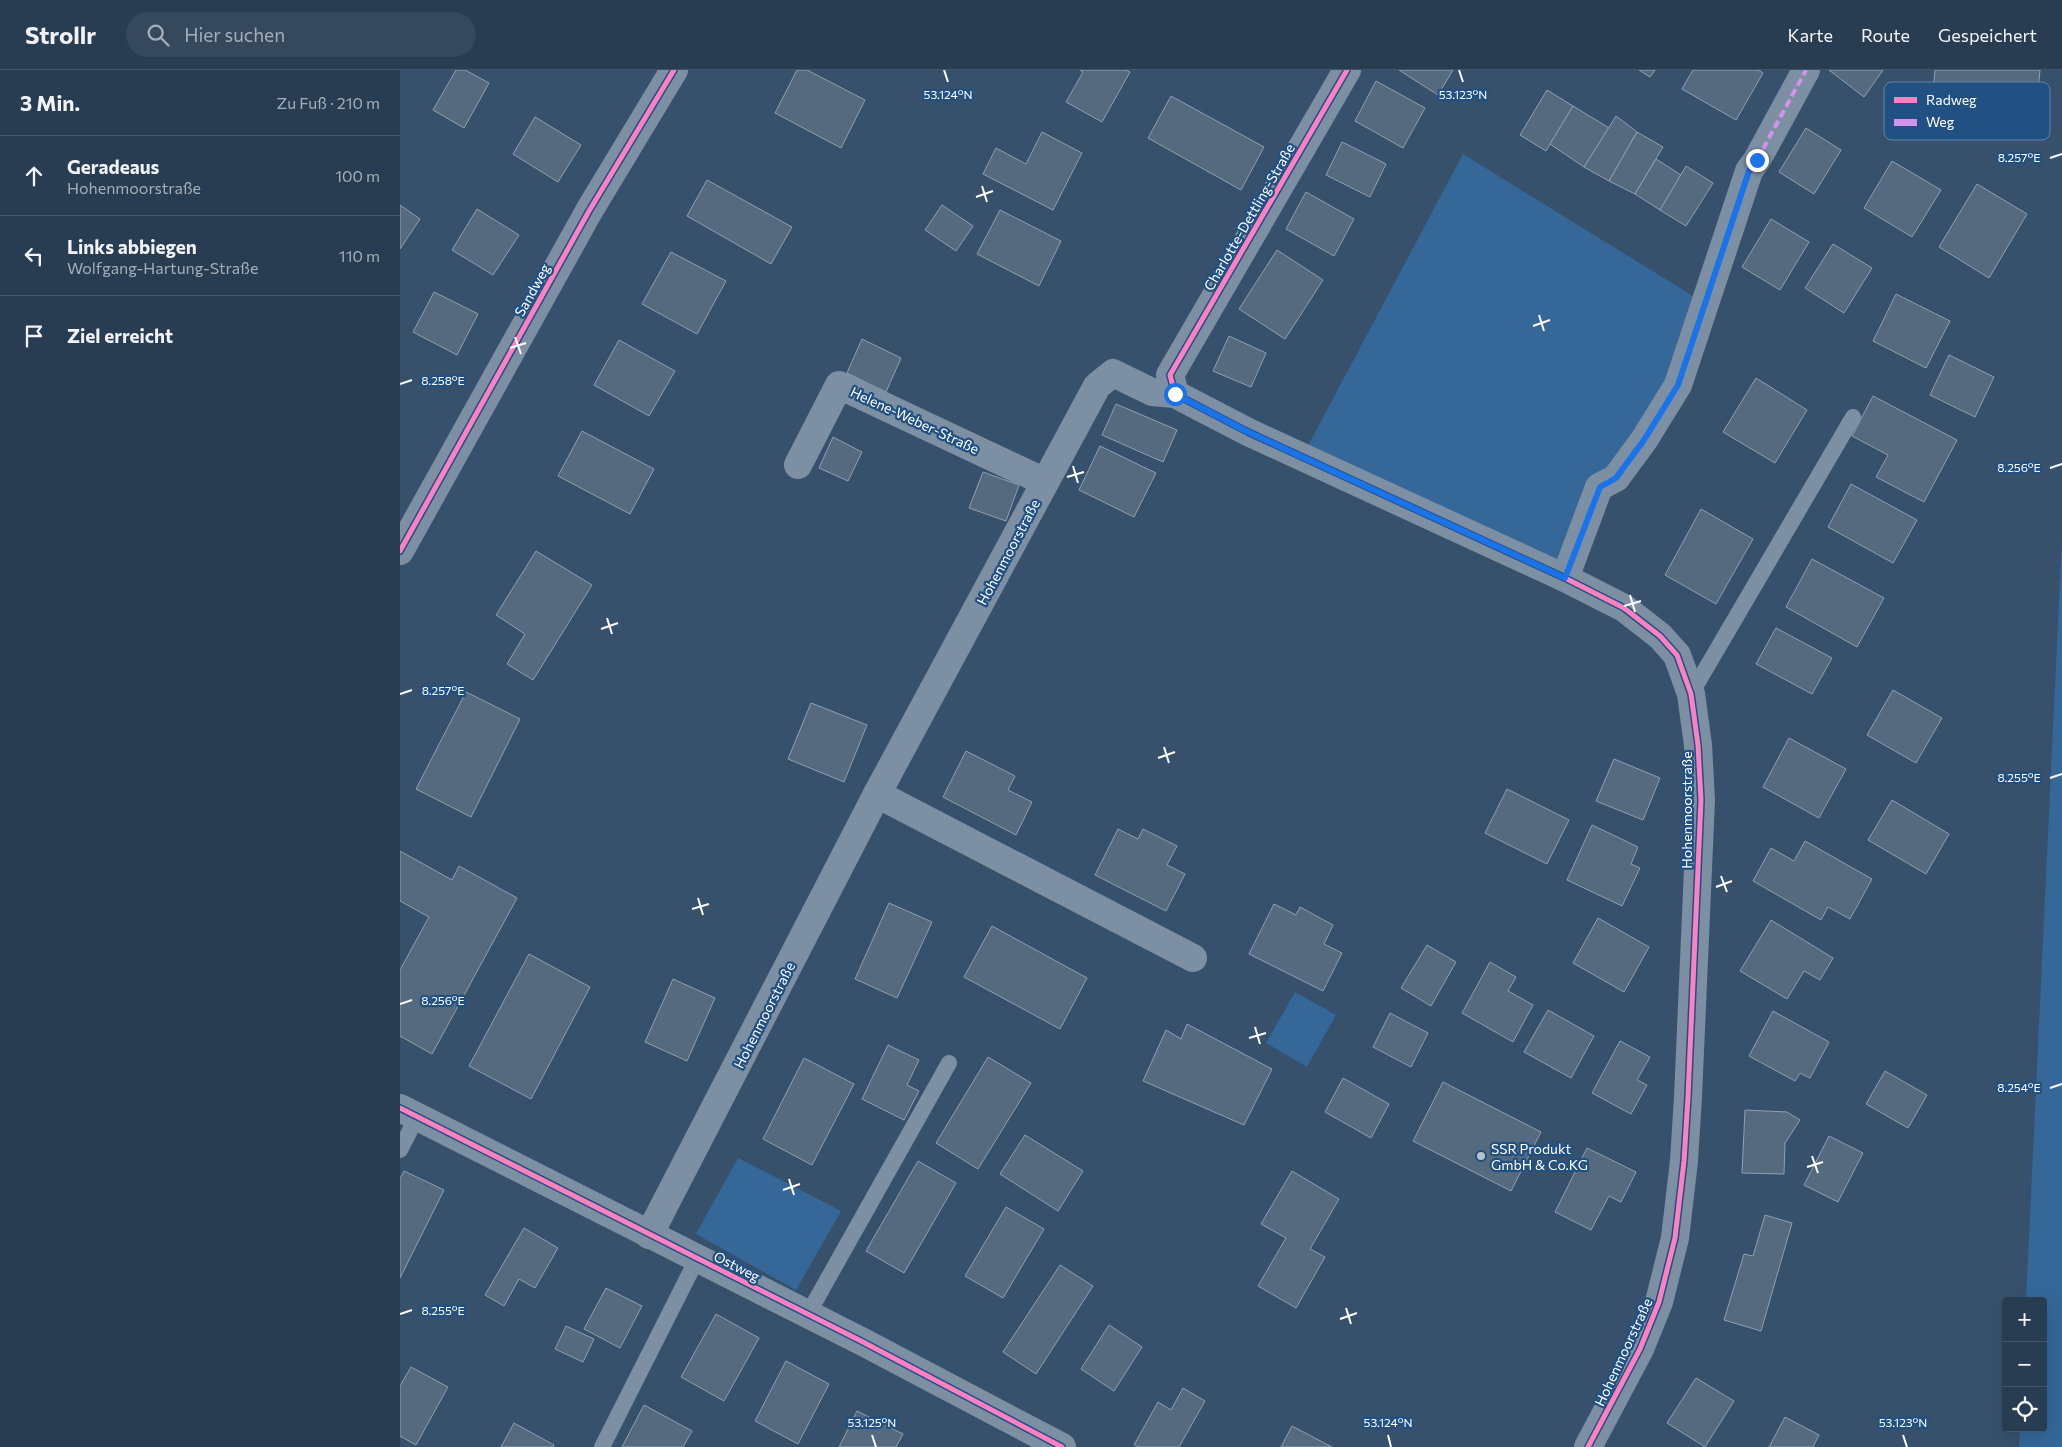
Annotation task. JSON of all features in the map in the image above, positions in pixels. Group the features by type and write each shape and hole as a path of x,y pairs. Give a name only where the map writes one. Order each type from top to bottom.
{"street":[{"name":"Sandweg","path":"400,551 589,211 674,70"},
{"name":"Charlotte-Dettling-Straße","path":"1172,385 1347,70"},
{"path":"1565,578 1600,487 1616,478 1644,440 1678,385 1749,171 1757,160 1806,70"},
{"name":"Hohenmoorstraße","path":"649,1235 877,794 1097,386 1113,372 1152,392 1172,385 1248,432 1565,578 1624,608 1660,636 1677,655 1691,694 1698,746 1700,800 1688,1097 1675,1238 1664,1287 1649,1329 1588,1447"},
{"name":"Helene-Weber-Straße","path":"798,465 839,385 1045,482"},
{"path":"877,794 1193,958"},
{"name":"Ostweg","path":"409,1113 808,1314 1062,1447"}],"lane":[{"path":"1691,694 1853,417"},
{"path":"808,1314 948,1063"},
{"path":"400,1150 409,1113"},
{"path":"602,1447 698,1259"}],"shaded area":[{"path":"1463,154 1706,304 1565,578 1302,457"},
{"path":"2062,538 2062,1447 2019,1447 2020,1432 2047,1432 2047,1297 2026,1297"},
{"path":"1295,992 1336,1015 1307,1067 1266,1043"},
{"path":"738,1158 841,1211 796,1290 696,1234"}],"building":[{"path":"456,70 465,70 489,83 464,128 433,110"},
{"path":"797,70 807,70 865,100 841,148 775,113"},
{"path":"1080,70 1126,70 1130,72 1102,122 1066,102 1083,72"},
{"path":"1399,70 1453,70 1438,95"},
{"path":"1639,70 1655,70 1650,77"},
{"path":"1693,70 1758,70 1763,73 1736,120 1682,89"},
{"path":"1829,70 1883,70 1864,97"},
{"path":"1935,70 2040,70 2039,82 1934,82"},
{"path":"1376,81 1425,108 1403,148 1355,121"},
{"path":"1547,90 1573,106 1546,151 1520,135"},
{"path":"1171,96 1264,147 1241,190 1148,138"},
{"path":"1573,106 1609,128 1584,167 1550,144"},
{"path":"1616,116 1637,132 1609,181 1584,167"},
{"path":"535,117 581,145 558,182 513,154"},
{"path":"1806,128 1841,150 1814,194 1779,172"},
{"path":"1042,132 1082,153 1053,210 983,174 996,148 1026,164"},
{"path":"1637,132 1663,147 1635,194 1609,181"},
{"path":"1342,142 1386,164 1370,197 1326,175"},
{"path":"1656,159 1681,175 1660,210 1635,194"},
{"path":"1892,161 1941,190 1912,237 1864,208"},
{"path":"1686,166 1713,183 1686,226 1660,210"},
{"path":"707,180 792,227 771,264 687,216"},
{"path":"1977,184 2027,214 1989,278 1939,247"},
{"path":"1306,192 1354,219 1334,256 1286,229"},
{"path":"400,205 420,219 400,249"},
{"path":"942,205 973,226 956,251 925,230"},
{"path":"477,209 519,235 493,275 452,250"},
{"path":"1000,210 1061,241 1039,286 977,254"},
{"path":"1771,219 1809,242 1780,290 1742,267"},
{"path":"1833,244 1872,268 1844,313 1805,288"},
{"path":"1277,250 1323,280 1285,339 1239,309"},
{"path":"671,252 726,281 697,334 642,304"},
{"path":"434,292 478,314 457,355 413,332"},
{"path":"1896,294 1950,321 1926,368 1873,341"},
{"path":"1229,336 1266,353 1251,387 1213,371"},
{"path":"862,339 901,358 886,392 847,373"},
{"path":"619,340 675,371 649,416 594,385"},
{"path":"1949,355 1994,377 1975,417 1930,395"},
{"path":"1756,378 1807,410 1775,463 1723,432"},
{"path":"1873,396 1957,440 1924,502 1876,477 1888,455 1852,436"},
{"path":"1116,404 1177,430 1163,462 1102,435"},
{"path":"582,431 654,469 630,514 558,476"},
{"path":"833,437 862,452 848,481 819,468"},
{"path":"1100,446 1156,473 1134,517 1079,490"},
{"path":"983,472 1019,485 1006,521 969,508"},
{"path":"1851,484 1917,520 1893,563 1828,527"},
{"path":"1701,509 1753,539 1716,604 1665,575"},
{"path":"536,551 592,585 533,680 507,664 525,634 496,615"},
{"path":"1812,559 1884,598 1857,647 1786,607"},
{"path":"1776,628 1832,658 1812,694 1756,664"},
{"path":"1893,690 1942,718 1916,763 1867,735"},
{"path":"466,692 520,719 471,817 416,789"},
{"path":"811,703 867,725 844,782 788,759"},
{"path":"1789,738 1846,769 1819,818 1763,787"},
{"path":"966,751 1015,776 1008,790 1032,802 1016,835 943,797"},
{"path":"1614,759 1660,778 1643,820 1596,801"},
{"path":"1507,789 1569,820 1547,864 1485,833"},
{"path":"1892,800 1949,834 1926,874 1868,840"},
{"path":"1592,825 1638,847 1631,864 1640,868 1622,906 1567,880"},
{"path":"1118,829 1138,839 1143,829 1177,846 1167,865 1185,874 1166,911 1095,875"},
{"path":"1805,841 1872,879 1850,919 1828,907 1821,920 1753,881 1771,848 1794,861"},
{"path":"400,851 452,880 459,866 517,898 432,1054 400,1036 400,970 429,917 400,901"},
{"path":"889,903 932,922 897,998 855,979"},
{"path":"1274,904 1296,915 1300,907 1333,925 1324,944 1342,953 1323,991 1249,954"},
{"path":"1598,918 1649,947 1624,992 1573,963"},
{"path":"1771,920 1833,958 1820,980 1804,971 1787,999 1740,971"},
{"path":"992,926 1087,978 1060,1029 964,977"},
{"path":"1427,945 1456,962 1431,1006 1401,988"},
{"path":"529,954 590,987 531,1099 469,1066"},
{"path":"1490,962 1516,977 1508,991 1533,1005 1513,1042 1462,1013"},
{"path":"673,979 715,998 687,1061 645,1042"},
{"path":"1548,1010 1594,1036 1571,1078 1524,1052"},
{"path":"1773,1011 1829,1042 1810,1078 1800,1073 1795,1081 1749,1056"},
{"path":"1390,1013 1428,1033 1411,1067 1373,1047"},
{"path":"1187,1024 1272,1069 1244,1125 1143,1081 1166,1030 1181,1039"},
{"path":"1620,1041 1650,1057 1637,1080 1647,1085 1631,1114 1592,1093"},
{"path":"888,1045 919,1060 907,1085 919,1091 904,1120 862,1099"},
{"path":"988,1057 1031,1083 978,1169 936,1143"},
{"path":"804,1058 854,1084 812,1165 763,1139"},
{"path":"1885,1071 1927,1095 1908,1128 1866,1104"},
{"path":"1343,1078 1389,1104 1371,1138 1325,1112"},
{"path":"1443,1082 1541,1132 1511,1191 1413,1141"},
{"path":"1745,1110 1787,1112 1800,1120 1785,1143 1784,1174 1742,1173"},
{"path":"1025,1135 1083,1171 1058,1211 1000,1174"},
{"path":"1829,1136 1863,1153 1838,1202 1804,1185"},
{"path":"1587,1148 1636,1172 1621,1202 1609,1196 1591,1230 1555,1212"},
{"path":"918,1161 956,1183 904,1273 866,1251"},
{"path":"404,1171 444,1190 400,1278 400,1179"},
{"path":"1292,1171 1339,1199 1310,1249 1325,1257 1296,1308 1258,1286 1286,1238 1261,1224"},
{"path":"1006,1207 1044,1229 1003,1298 965,1276"},
{"path":"1765,1215 1792,1223 1761,1331 1724,1320 1744,1254 1753,1256"},
{"path":"524,1228 558,1248 535,1288 519,1279 504,1306 485,1295"},
{"path":"1060,1265 1093,1286 1036,1374 1003,1352"},
{"path":"606,1288 642,1306 620,1348 584,1329"},
{"path":"716,1314 759,1338 724,1401 681,1377"},
{"path":"1109,1325 1142,1347 1114,1391 1081,1369"},
{"path":"566,1326 594,1339 583,1362 555,1349"},
{"path":"786,1361 829,1384 798,1444 755,1421"},
{"path":"411,1367 448,1387 416,1445 400,1436 400,1386"},
{"path":"1696,1378 1734,1401 1705,1447 1667,1423"},
{"path":"1183,1388 1205,1401 1179,1447 1138,1447 1134,1445 1158,1402 1171,1410"},
{"path":"644,1405 692,1431 683,1447 622,1447"},
{"path":"857,1411 903,1434 896,1447 839,1447"},
{"path":"1785,1417 1819,1435 1813,1447 1769,1447"},
{"path":"514,1423 554,1445 553,1447 501,1447"},
{"path":"1292,1426 1332,1447 1281,1447"}],"marked path":[{"path":"1565,578 1599,487 1616,478 1644,440 1678,385 1749,171 1757,160 1806,70"}],"cycle path":[{"path":"400,551 589,211 674,70"},
{"path":"1347,70 1170,375 1175,394 1248,432 1565,578 1624,608 1660,636 1677,655 1691,694 1698,745 1701,800 1688,1097 1684,1161 1675,1238 1659,1302 1640,1349 1588,1447"},
{"path":"400,1108 863,1342 1062,1447"}],"place":[{"name":"SSR Produkt GmbH & Co.KG","path":"1481,1156"}],"route":[{"path":"1175,394 1302,458 1565,578 1600,487 1616,478 1644,440 1678,385 1749,171 1757,160"}]}
